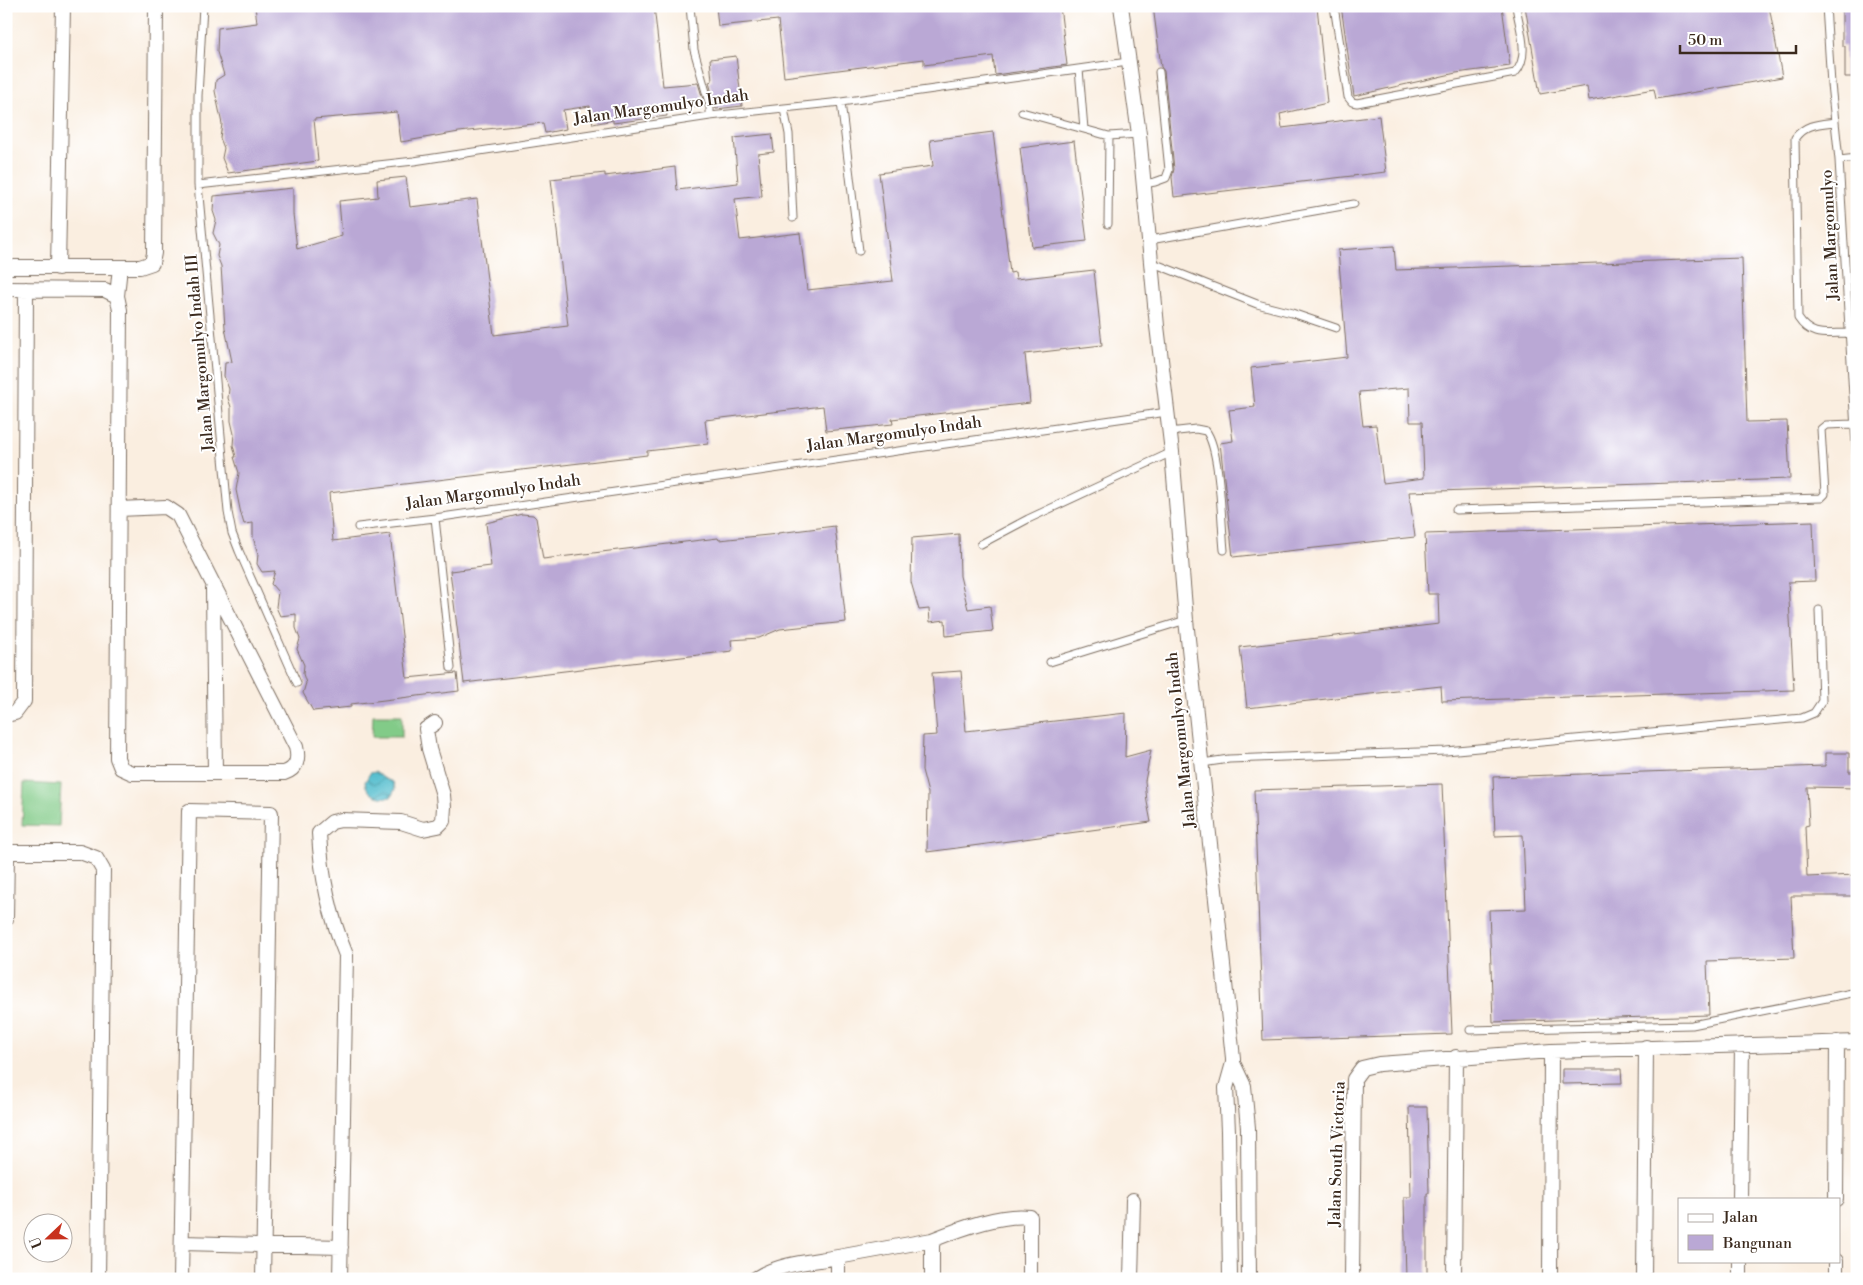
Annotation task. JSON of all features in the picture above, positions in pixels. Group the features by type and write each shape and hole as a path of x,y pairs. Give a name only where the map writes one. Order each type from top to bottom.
{"street":[{"path":"58,268 63,6"},
{"path":"6,267 120,268 140,267 152,263 154,253 156,6"},
{"name":"Jalan Margomulyo Indah","path":"1121,6 1139,134 1172,452 1186,620 1233,1063"},
{"path":"119,509 166,507 178,514 296,747 298,755 296,766 291,771 284,774 132,773 121,768 117,758 120,310 117,296 120,268"},
{"path":"6,289 105,290 117,296"},
{"path":"6,716 14,713 24,701 26,289"},
{"path":"213,584 215,773"},
{"path":"340,1279 346,955 336,933 326,894 320,859 319,833 332,822 341,820 401,822 423,829 438,826 443,821 443,795 429,749 426,729 435,723"},
{"path":"181,1279 190,811 271,813 263,1279"},
{"path":"6,919 7,852 80,852 96,858 103,870 98,1279"},
{"path":"1836,1198 1837,1042"},
{"name":"Jalan South Victoria","path":"1352,1279 1354,1079 1362,1068 1379,1064 1456,1057 1551,1051 1857,1042"},
{"path":"1740,1198 1742,1045"},
{"path":"1644,1279 1646,1047"},
{"path":"1550,1279 1551,1051"},
{"path":"1454,1279 1456,1057"},
{"path":"1230,1279 1226,1088 1233,1063"},
{"path":"1233,1063 1244,1086 1248,1128 1249,1279"},
{"path":"1131,1279 1133,1200"},
{"path":"755,1279 766,1272 932,1240 961,1228 1017,1215 1030,1217 1030,1279"},
{"path":"932,1240 932,1279"},
{"path":"182,1243 341,1247"},
{"path":"838,1257 838,1279"},
{"path":"1740,1262 1740,1279"},
{"path":"1836,1262 1836,1279"}],"lane":[{"name":"Jalan Margomulyo Indah III","path":"203,6 198,96 198,185 229,519 239,551 297,683"},
{"path":"690,6 694,50 710,106 710,116"},
{"path":"1334,6 1348,97 1352,102 1357,103 1515,72 1522,65 1523,47 1516,6"},
{"name":"Jalan Margomulyo","path":"1826,6 1831,84 1839,160 1853,424 1857,464"},
{"name":"Jalan Margomulyo Indah","path":"198,185 414,161 710,116 841,102 1128,62"},
{"path":"1079,69 1084,129"},
{"path":"1144,184 1166,178 1169,170 1159,72"},
{"path":"841,102 859,251"},
{"path":"784,109 789,134 793,218"},
{"path":"1022,112 1109,136 1139,134"},
{"path":"1835,122 1812,124 1801,130 1796,138 1798,318 1804,327 1811,332 1848,333"},
{"path":"1108,224 1109,136"},
{"path":"1839,160 1857,158"},
{"path":"1150,240 1354,204"},
{"path":"1152,263 1257,304 1292,313 1336,328"},
{"name":"Jalan Margomulyo Indah","path":"358,527 435,518 1167,412"},
{"path":"1456,510 1821,498 1825,494 1821,429 1826,425 1853,424"},
{"path":"1170,432 1196,429 1206,431 1211,437 1215,454 1224,550"},
{"path":"981,544 1028,519 1172,452"},
{"path":"435,518 451,668"},
{"path":"1202,763 1230,760 1446,751 1802,718 1814,713 1822,701 1818,610"},
{"path":"1050,662 1186,620"},
{"path":"1470,1030 1692,1025 1857,992"}],"green space":[{"path":"373,715 402,715 402,737 372,737"},
{"path":"24,783 61,785 59,826 22,825"}],"water":[{"path":"375,772 393,782 395,789 391,797 378,797 368,790 365,782 370,773"}],"building":[{"path":"255,6 654,6 663,86 698,83 705,106 666,110 667,116 613,123 613,120 593,124 590,106 563,110 566,129 545,133 543,123 459,132 401,142 397,112 314,119 318,161 228,173 222,158 224,148 220,138 222,124 215,91 216,80 224,75 217,52 218,28 257,23"},
{"path":"716,6 1060,6 1067,65 995,75 993,56 924,65 924,59 784,77 778,20 718,26"},
{"path":"1153,6 1317,6 1327,103 1280,114 1282,128 1379,116 1386,172 1174,197 1172,177 1174,169 1164,71 1161,67"},
{"path":"1341,6 1502,6 1510,66 1456,73 1354,96"},
{"path":"1525,6 1769,6 1782,77 1656,99 1654,89 1589,100 1587,86 1540,94"},
{"path":"1842,6 1856,6 1857,77 1845,77 1845,46 1842,46"},
{"path":"736,56 742,106 716,109 709,82 712,81 710,59"},
{"path":"993,132 1010,273 1015,272 1016,279 1094,270 1102,345 1025,354 1030,403 892,419 893,424 826,431 823,406 705,420 708,444 647,451 647,455 329,493 333,541 390,534 407,678 457,673 459,691 351,704 351,707 313,711 303,693 306,683 303,674 304,665 297,649 300,639 296,628 296,614 280,616 276,607 278,592 271,584 275,571 262,572 257,564 258,554 253,537 253,523 244,524 236,490 239,473 234,457 236,457 233,445 234,434 231,421 231,407 228,398 229,389 224,376 225,363 232,362 225,328 221,266 217,256 219,245 213,233 216,220 213,211 214,196 293,188 293,214 297,249 342,236 339,201 378,197 377,180 406,177 410,207 477,199 494,335 568,326 551,179 605,173 605,176 675,167 677,190 738,183 734,138 772,134 774,152 758,154 762,196 735,199 740,240 800,233 807,290 893,281 879,173 933,166 930,140"},
{"path":"1074,141 1087,241 1032,247 1020,148"},
{"path":"1394,246 1396,270 1742,258 1747,422 1787,421 1790,479 1409,492 1415,537 1233,557 1220,443 1233,441 1229,410 1255,407 1251,368 1347,357 1338,250","holes":["1409,388 1410,422 1422,422 1424,478 1383,483 1376,425 1363,426 1359,392"]},
{"path":"522,514 533,515 536,518 543,559 718,538 719,540 778,534 835,526 846,622 780,629 759,638 731,640 732,651 464,683 450,571 491,566 486,523"},
{"path":"1813,521 1815,581 1788,582 1794,690 1442,701 1441,686 1247,708 1240,647 1439,624 1438,594 1428,594 1425,534"},
{"path":"959,534 960,576 968,609 990,606 993,631 946,636 945,620 930,622 929,609 919,610 911,582 912,538"},
{"path":"961,671 966,731 1126,713 1125,757 1151,750 1145,781 1151,822 927,852 928,793 922,770 923,736 937,735 932,673"},
{"path":"1825,753 1849,753 1849,772 1857,772 1857,788 1807,787 1809,825 1805,826 1807,877 1857,875 1857,896 1791,896 1794,958 1707,961 1709,1015 1493,1022 1489,910 1526,909 1523,835 1495,836 1493,777 1825,766"},
{"path":"1442,784 1452,1034 1263,1040 1254,790"},
{"path":"1562,1069 1621,1069 1622,1083 1562,1084"},
{"path":"1409,1107 1427,1107 1429,1193 1427,1193 1427,1279 1406,1279 1404,1197 1411,1197"}]}
